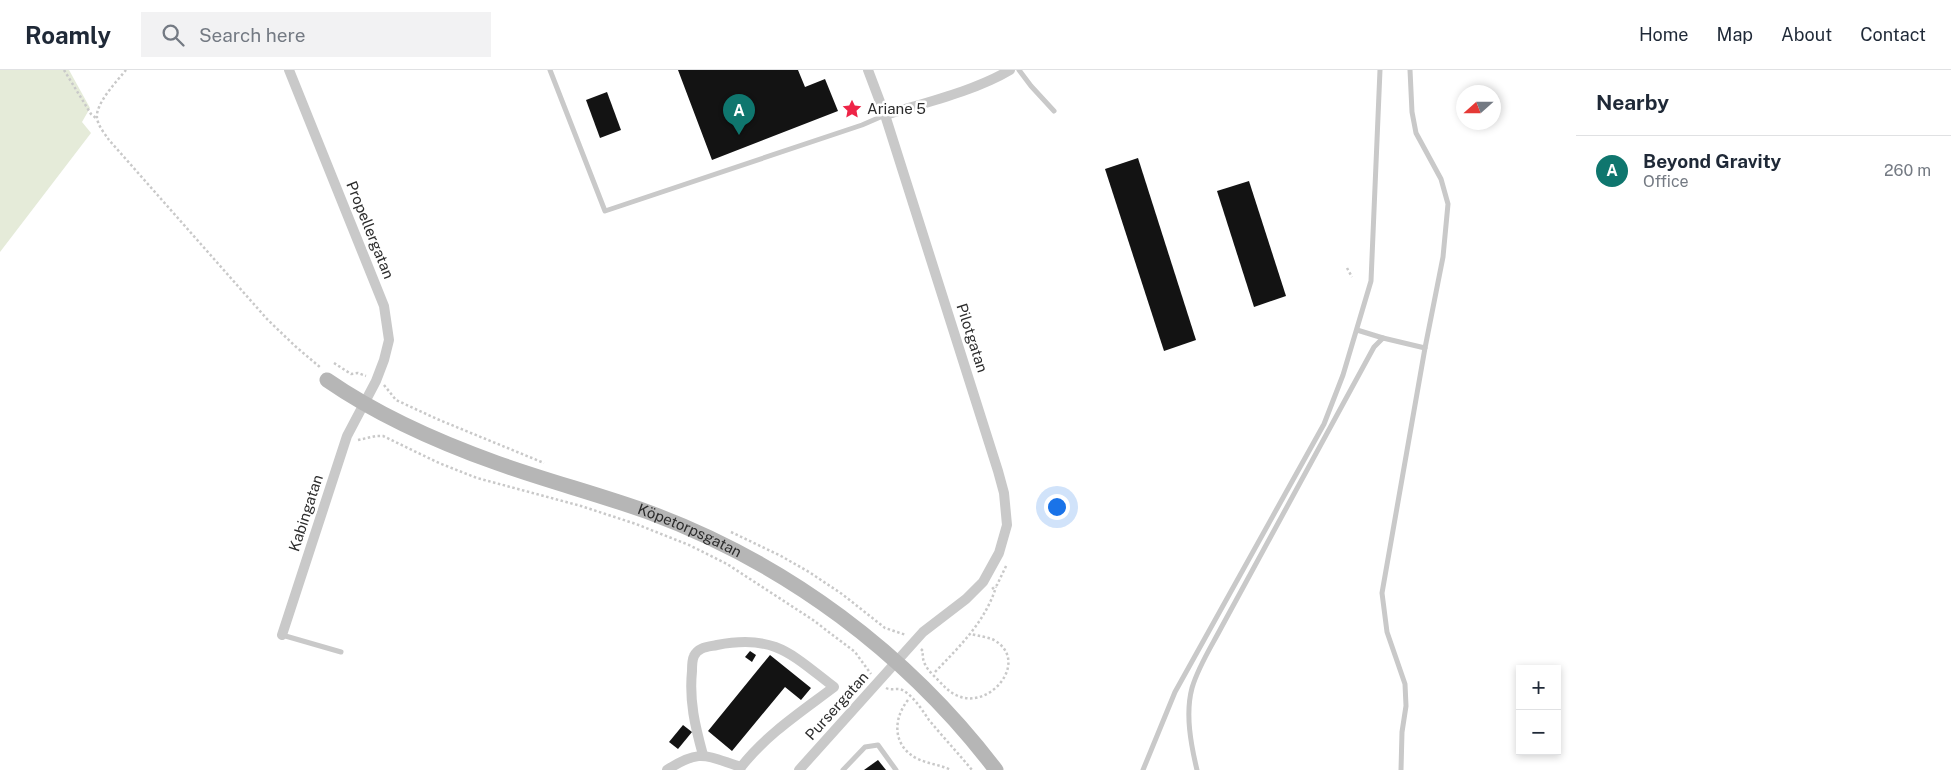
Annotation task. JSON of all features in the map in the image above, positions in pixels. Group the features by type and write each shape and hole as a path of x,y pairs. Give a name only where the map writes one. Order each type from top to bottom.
{"street":[{"name":"Propellergatan","path":"289,70 384,306 388,322 389,340 384,360 376,381 364,403"},
{"name":"Pilotgatan","path":"868,70 885,116 998,471 1006,509 1007,525 996,561 983,582 966,600 936,621 896,662"},
{"path":"885,116 998,78 1010,70"},
{"name":"Köpetorpsgatan","path":"327,380 364,403 431,438 472,454 648,512 693,530 729,547 802,588 854,626 896,662 941,705 996,770"},
{"name":"Kabingatan","path":"282,635 347,436 364,403"},
{"path":"667,770 683,759 703,755 741,768 755,749 771,735 834,687 802,662 775,646 739,641 700,649 693,657 690,688 693,718 703,755"},
{"name":"Pursergatan","path":"802,769 896,662"}],"lane":[{"path":"550,70 605,212 885,116"},
{"path":"1019,70 1054,111"},
{"path":"1143,770 1175,692 1324,424 1343,375 1371,281 1380,70"},
{"path":"1401,770 1402,732 1406,706 1405,684 1387,632 1382,593 1425,348 1444,258 1448,204 1441,179 1416,133 1412,112 1410,70"},
{"path":"1357,330 1425,348"},
{"path":"1197,770 1192,746 1190,712 1192,690 1198,672 1374,347 1383,338"},
{"path":"282,635 341,652"},
{"path":"843,770 865,747 878,745 896,770"}],"path":[{"path":"64,70 109,140 267,319 294,346 325,371 327,380"},
{"path":"97,119 101,103 126,70"},
{"path":"1347,268 1352,277"},
{"path":"347,436 358,440 383,436 438,463 478,478 581,506 636,524 689,545 727,564 813,620 855,652 861,658 867,671 888,689 902,689 906,692 972,770"},
{"path":"935,672 971,634 989,606 997,585"},
{"path":"914,642 923,651 923,660 929,672 949,691 956,696 973,698 985,695 997,688 1006,676 1008,668 1005,653 1001,646 994,640 971,634"},
{"path":"908,700 898,715 897,724 901,743 908,753 917,759 951,770"}],"green space":[{"path":"0,70 69,70 90,108 82,122 91,133 0,252"}],"building":[{"path":"678,70 798,70 805,87 825,79 838,111 712,160"},
{"path":"607,92 621,130 600,138 586,100"},
{"path":"1138,158 1196,340 1164,351 1105,169"},
{"path":"1249,181 1286,296 1254,307 1217,191"},
{"path":"750,651 756,655 752,662 745,657"},
{"path":"770,655 811,688 801,700 785,687 732,751 708,731"},
{"path":"683,725 692,732 678,749 669,742"},
{"path":"878,760 886,770 864,770"}],"place":[{"name":"Ariane 5","path":"852,109"},
{"name":"Beyond Gravity","path":"739,135"}]}
